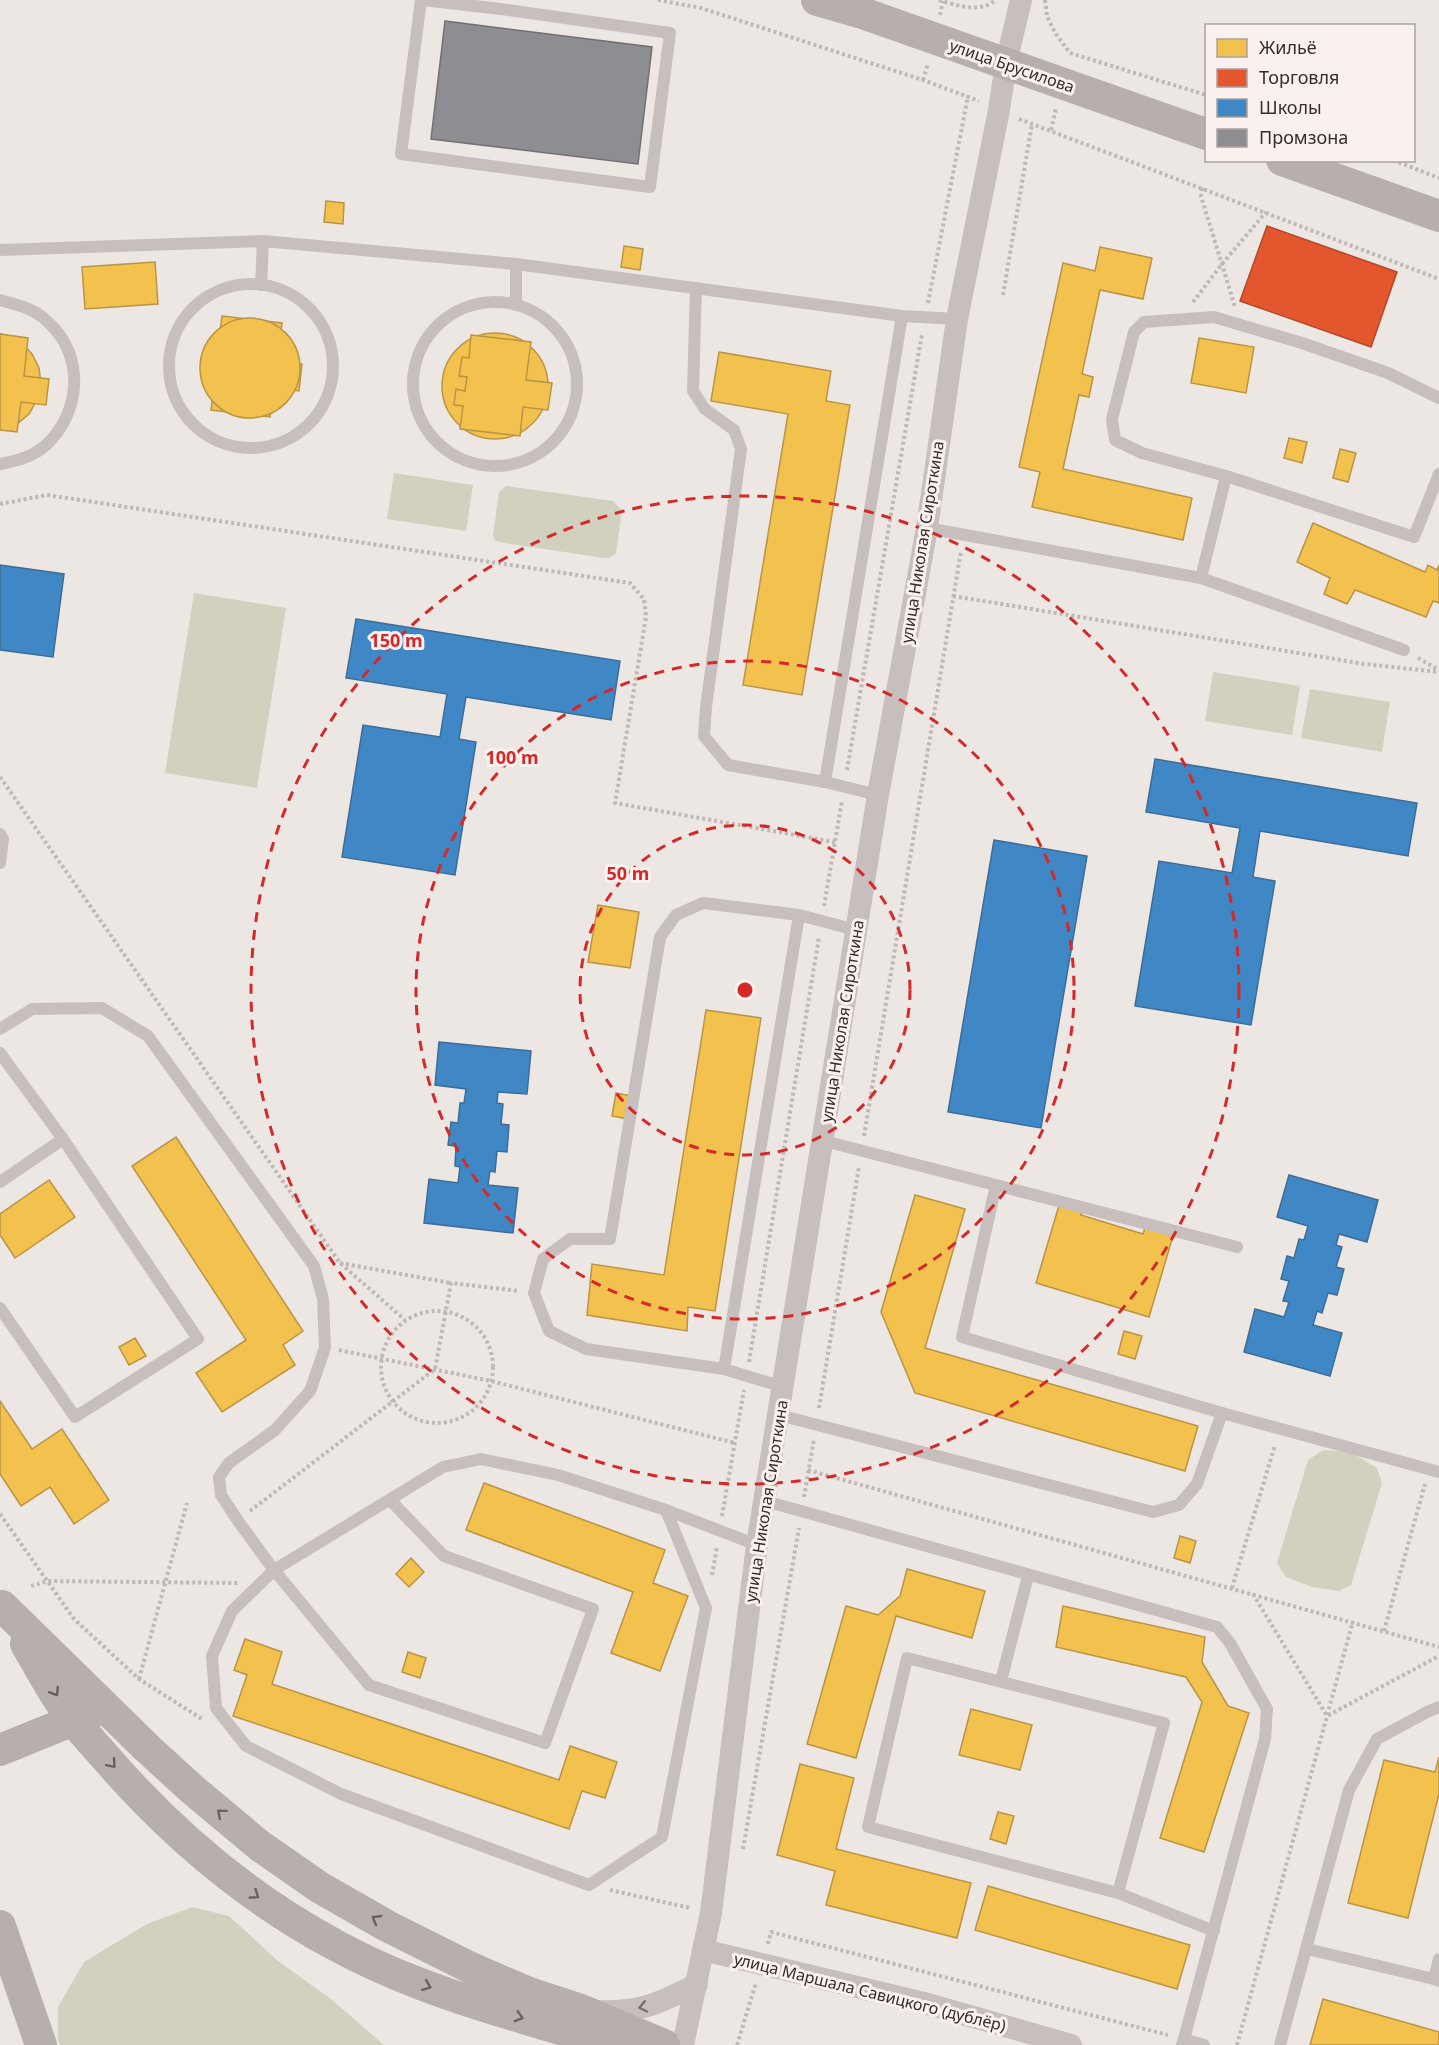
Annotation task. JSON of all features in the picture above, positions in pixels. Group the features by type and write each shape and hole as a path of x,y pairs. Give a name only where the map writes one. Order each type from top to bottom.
{"street":[{"name":"улица Брусилова","path":"817,0 865,14 1205,134"},
{"name":"улица Николая Сироткина","path":"683,2045 711,1913 758,1545 878,795 927,528 957,319 999,110 1006,63 1021,0"},
{"path":"1288,162 1439,216"},
{"path":"1,1604 147,1748 193,1790 260,1846 319,1887 387,1926 471,1968 664,2045"},
{"path":"1,1604 73,1720 130,1785 187,1841 230,1878 337,1946 399,1976 463,2000 596,2040 636,2045"},
{"path":"0,1750 106,1706"},
{"path":"0,1926 14,1981 41,2045"},
{"name":"улица Маршала Савицкого (дублёр)","path":"703,1950 928,2004 1071,2045"},
{"path":"581,2010 614,2012 647,2008 668,2000 697,1984"}],"lane":[{"path":"422,0 502,4 670,33 650,187 401,154 422,0"},
{"path":"0,250 263,241 516,264 902,316 957,319"},
{"path":"261,285 263,241"},
{"path":"516,264 516,304"},
{"path":"244,283 261,285 272,286 296,297 316,314 329,337 334,363 331,389 319,413 301,432 278,444 251,449 225,444 200,431 181,411 170,384 169,356 176,329 193,306 216,290 244,283"},
{"path":"696,288 693,391 705,409 734,430 741,449 704,736 728,765 825,782 878,795"},
{"path":"0,300 26,307 49,322 66,345 74,372 73,399 63,425 45,446 21,460 0,464"},
{"path":"488,302 516,304 540,315 560,333 573,356 578,382 575,408 564,432 545,451 530,459 522,463 496,467 470,463 445,450 426,429 414,403 413,375 421,348 437,325 461,309 488,302"},
{"path":"825,782 902,316"},
{"path":"1439,398 1388,373 1214,317 1144,322 1134,332 1112,419 1115,440 1142,453 1226,476 1414,537 1439,474"},
{"path":"1201,578 1226,476"},
{"path":"927,528 1201,578 1404,650"},
{"path":"0,834 3,839 0,862"},
{"path":"783,1387 724,1370 586,1349 549,1331 534,1293 543,1259 570,1239 610,1239 660,938 676,915 703,903 800,915 856,930"},
{"path":"724,1370 800,915"},
{"path":"0,1029 32,1009 102,1008 148,1036 314,1266 323,1299 325,1348 310,1391 275,1430 229,1462 219,1477 221,1495 274,1570 369,1685 545,1743 593,1609 444,1556 390,1500"},
{"path":"0,1053 63,1139 198,1339 75,1417 0,1308"},
{"path":"0,1182 63,1139"},
{"path":"824,1141 1236,1247"},
{"path":"996,1185 962,1337 1222,1413 1434,1471"},
{"path":"779,1415 1153,1512 1179,1505 1197,1484 1222,1413"},
{"path":"666,1509 706,1608 662,1837 589,1886 341,1794 246,1746 216,1708 212,1656 232,1611 274,1570 443,1467 481,1459 558,1475 666,1509 758,1545"},
{"path":"765,1501 1217,1627 1230,1643 1267,1709 1265,1739 1183,2042 1204,2045"},
{"path":"1000,1681 1028,1576"},
{"path":"1118,1893 1164,1723 907,1658 867,1827 1118,1893 1214,1931"},
{"path":"1280,2045 1349,1790 1377,1739 1439,1707"},
{"path":"1306,1949 1436,1980 1439,1959"}],"path":[{"path":"658,0 701,8 968,96 1032,124 1439,279"},
{"path":"939,0 969,8 990,5 995,0"},
{"path":"1045,0 1047,16 1054,33 1071,52 1205,95"},
{"path":"706,1608 925,317 968,96"},
{"path":"1004,295 1032,124"},
{"path":"1398,162 1439,178"},
{"path":"1202,188 1201,196 1241,325"},
{"path":"1180,320 1222,264 1266,212"},
{"path":"0,504 47,495 630,583 644,599 646,617 615,803 835,842"},
{"path":"743,1851 964,535"},
{"path":"953,596 1365,664 1439,671"},
{"path":"1404,650 1439,671"},
{"path":"0,777 340,1263 405,1320"},
{"path":"340,1263 452,1283 534,1293"},
{"path":"238,1521 435,1369 452,1283"},
{"path":"446,1311 464,1317 478,1328 488,1344 493,1362 491,1380 484,1397 473,1410 458,1419 440,1423 423,1421 406,1414 393,1402 385,1389 381,1373 381,1358 389,1337 405,1320 424,1312 446,1311"},
{"path":"325,1348 491,1380 735,1443"},
{"path":"1232,1588 1280,1429"},
{"path":"808,1470 1439,1647"},
{"path":"1384,1631 1434,1471"},
{"path":"139,1679 187,1503"},
{"path":"0,1514 74,1619 139,1679 207,1722"},
{"path":"31,1586 48,1581 260,1583"},
{"path":"1253,1593 1327,1716"},
{"path":"1238,2045 1353,1622"},
{"path":"1327,1716 1439,1656"},
{"path":"589,1886 711,1913"},
{"path":"737,2045 771,1932 1168,2035"}],"green space":[{"path":"394,473 473,485 466,531 387,519"},
{"path":"506,486 613,501 622,510 616,553 609,558 604,558 498,542 493,535 499,492"},
{"path":"194,593 286,608 257,788 165,773"},
{"path":"1213,672 1300,686 1292,735 1205,721"},
{"path":"1310,689 1390,702 1382,752 1301,738"},
{"path":"1323,1450 1350,1452 1377,1468 1382,1483 1351,1585 1339,1591 1312,1587 1286,1577 1277,1563 1308,1460"},
{"path":"192,1907 229,1916 278,1961 331,1999 384,2045 60,2045 58,2007 84,1962 147,1924"}],"building: Жильё":[{"path":"326,201 344,203 343,224 324,222"},
{"path":"624,246 643,249 640,270 621,267"},
{"path":"1100,247 1152,258 1143,299 1100,290 1082,374 1093,377 1089,397 1079,395 1063,469 1192,498 1183,540 1032,507 1040,472 1019,467 1063,263 1095,271"},
{"path":"155,262 158,304 85,309 82,267"},
{"path":"222,316 282,323 277,361 302,364 299,391 274,387 270,417 211,410 214,387 205,386 206,370 216,372 218,358 210,357 212,338 219,339"},
{"path":"250,318 278,326 292,340 300,368 292,396 278,410 250,418 222,410 208,396 200,368 208,340 222,326"},
{"path":"495,333 515,337 533,348 544,366 548,386 544,406 533,424 515,435 495,439 475,435 457,424 446,406 442,386 446,366 457,348 475,337"},
{"path":"0,334 21,342 32,354 39,368 41,384 37,400 29,414 17,424 0,429"},
{"path":"0,334 28,338 24,376 49,379 46,405 21,402 17,432 0,430"},
{"path":"471,335 531,342 526,380 552,383 548,410 523,407 520,436 460,429 463,406 454,405 456,389 465,391 467,377 459,376 462,357 469,358"},
{"path":"1199,338 1254,347 1246,393 1191,383"},
{"path":"719,352 831,371 826,401 850,405 802,695 743,685 788,414 711,401"},
{"path":"1289,438 1307,442 1302,463 1284,458"},
{"path":"1340,449 1356,453 1348,482 1333,478"},
{"path":"1313,523 1425,572 1428,565 1437,570 1439,565 1439,603 1433,601 1426,617 1355,590 1347,604 1324,594 1330,578 1297,562"},
{"path":"598,905 639,912 630,968 588,962"},
{"path":"706,1010 761,1018 715,1311 688,1307 687,1331 587,1315 592,1264 664,1275"},
{"path":"616,1093 632,1096 628,1119 612,1116"},
{"path":"176,1137 303,1331 283,1345 295,1365 222,1412 196,1373 246,1340 132,1166"},
{"path":"49,1180 75,1217 15,1258 0,1235 0,1214"},
{"path":"915,1195 965,1209 925,1348 1198,1426 1185,1471 915,1393 881,1312"},
{"path":"1060,1202 1082,1209 1081,1215 1143,1234 1145,1228 1173,1236 1149,1317 1036,1283"},
{"path":"1124,1331 1142,1336 1135,1359 1118,1354"},
{"path":"135,1338 146,1356 129,1365 119,1347"},
{"path":"0,1401 32,1449 62,1429 109,1500 74,1524 50,1487 21,1506 0,1474"},
{"path":"484,1483 665,1550 653,1583 688,1596 660,1671 611,1653 633,1592 466,1530"},
{"path":"1180,1536 1196,1541 1190,1563 1174,1558"},
{"path":"411,1558 424,1572 409,1587 396,1574"},
{"path":"907,1569 985,1591 972,1638 896,1616 856,1758 807,1744 846,1606 878,1615 900,1596"},
{"path":"1063,1606 1205,1637 1202,1662 1228,1706 1249,1713 1204,1852 1160,1838 1202,1702 1186,1677 1056,1647"},
{"path":"245,1639 282,1652 272,1684 559,1780 570,1746 617,1762 605,1798 582,1791 569,1829 233,1716 247,1675 234,1670"},
{"path":"408,1652 426,1658 420,1678 402,1672"},
{"path":"971,1709 1032,1725 1020,1770 959,1755"},
{"path":"1439,1757 1439,1794 1408,1918 1348,1903 1384,1760 1435,1772"},
{"path":"800,1764 854,1778 836,1849 971,1883 957,1938 826,1905 835,1871 777,1855"},
{"path":"998,1812 1014,1816 1006,1844 990,1839"},
{"path":"988,1886 1190,1945 1177,1989 975,1930"},
{"path":"1323,1999 1439,2032 1439,2045 1310,2045"}],"building: Торговля":[{"path":"1267,226 1397,272 1371,347 1240,301"}],"building: Школы":[{"path":"0,565 64,574 53,657 0,650"},
{"path":"356,619 620,661 611,720 466,697 459,739 476,742 455,875 342,857 363,725 440,737 447,694 346,678"},
{"path":"1155,759 1417,803 1408,856 1260,831 1253,877 1275,881 1251,1025 1135,1006 1159,861 1232,873 1240,828 1146,812"},
{"path":"994,840 1087,856 1041,1128 948,1112"},
{"path":"439,1042 531,1051 527,1094 498,1092 497,1103 503,1104 501,1124 509,1125 507,1152 497,1151 495,1172 490,1171 488,1185 518,1188 513,1233 424,1223 429,1179 458,1183 460,1167 455,1166 456,1146 448,1145 451,1122 458,1123 460,1103 464,1103 466,1089 435,1085"},
{"path":"1289,1175 1378,1200 1367,1242 1339,1234 1336,1245 1342,1247 1336,1267 1344,1269 1337,1295 1328,1293 1322,1313 1317,1311 1313,1325 1342,1333 1330,1376 1244,1352 1255,1309 1284,1317 1289,1302 1283,1301 1289,1281 1281,1279 1287,1256 1294,1258 1299,1239 1304,1240 1308,1226 1277,1217"}],"building: Промзона":[{"path":"445,21 652,47 638,164 431,139"}]}
